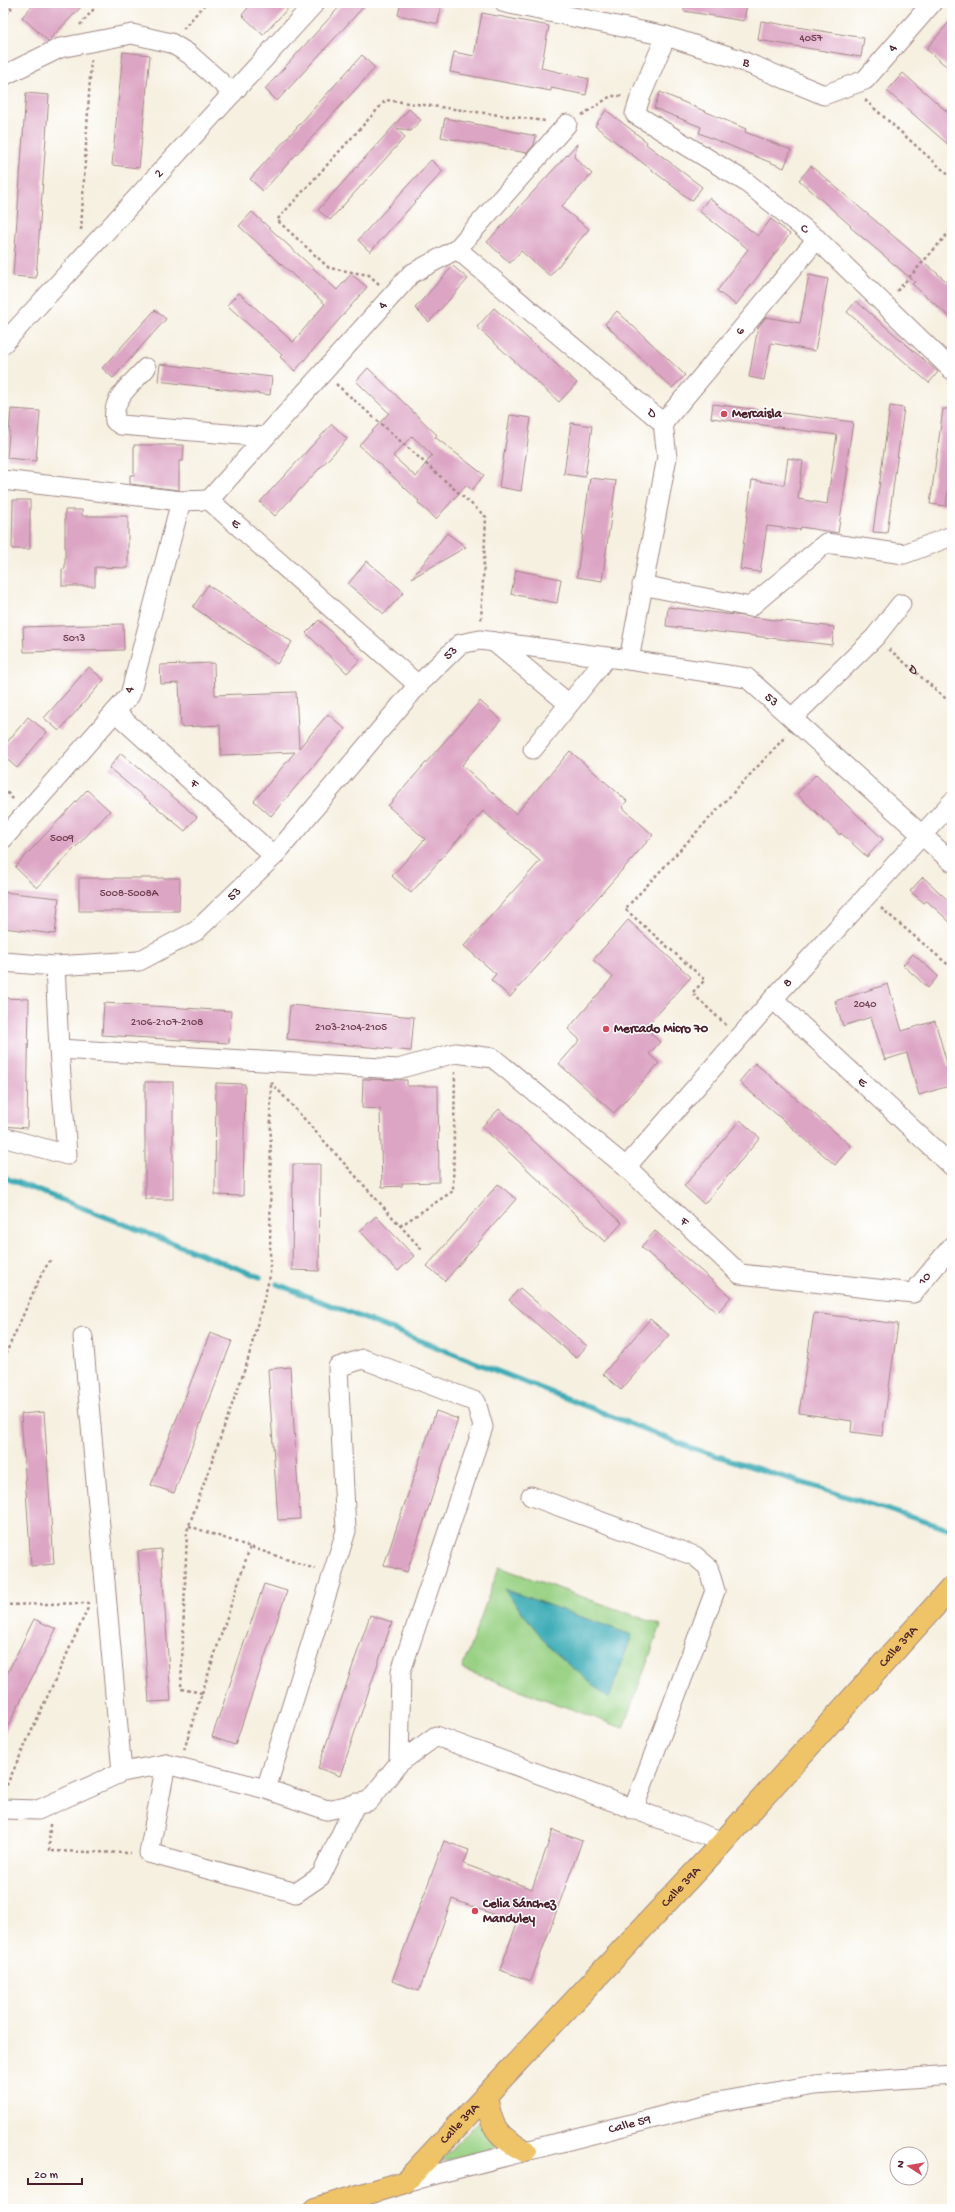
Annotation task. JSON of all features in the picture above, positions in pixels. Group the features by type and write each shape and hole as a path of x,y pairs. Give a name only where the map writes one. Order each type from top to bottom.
{"main road":[{"name":"Calle 39A","path":"405,2182 723,1842 952,1587"},
{"path":"486,2095 490,2115 496,2128 506,2141 525,2151"},
{"name":"Calle 59","path":"315,2209 405,2182"}],"street":[{"name":"2","path":"3,344 315,3"},
{"name":"B","path":"505,3 666,36 735,58 824,95 849,86"},
{"name":"4","path":"849,86 865,80 932,3"},
{"path":"3,76 60,48 132,34 171,43 190,54 233,93"},
{"path":"638,106 666,36"},
{"name":"C","path":"638,106 746,182 817,239 952,370"},
{"name":"4","path":"209,500 411,274 457,248 567,124"},
{"name":"6","path":"663,423 817,239"},
{"name":"D","path":"457,248 663,423 667,457 629,660"},
{"path":"146,368 118,398 113,411 115,421 121,425 265,437"},
{"path":"3,480 181,501 209,500"},
{"name":"E","path":"209,500 418,685"},
{"name":"4","path":"3,839 130,695 181,501"},
{"path":"642,585 750,607 826,542 904,554 952,536"},
{"path":"795,721 874,637 901,604"},
{"path":"487,641 569,704"},
{"name":"53","path":"3,962 56,966 139,961 196,931 274,856 418,685 460,644 487,641 747,678 952,862"},
{"path":"533,749 607,657"},
{"name":"F","path":"115,712 274,856"},
{"name":"8","path":"626,1167 773,999 952,802"},
{"path":"3,1137 67,1155 59,1049 56,966"},
{"name":"E","path":"773,999 952,1166"},
{"path":"59,1049 398,1069 455,1052"},
{"name":"F","path":"455,1052 493,1058 626,1167 740,1274 914,1293"},
{"name":"10","path":"914,1293 952,1246"},
{"path":"83,1337 122,1772"},
{"path":"266,1789 346,1531 338,1367 362,1359 476,1402 484,1427 401,1671 399,1763"},
{"path":"531,1496 695,1556 708,1567 715,1591 633,1810"},
{"path":"3,1809 38,1810 122,1772 172,1766 266,1789 327,1810 368,1801 399,1763 436,1736 723,1842"},
{"path":"172,1766 149,1853 296,1893 321,1876 356,1803"},
{"name":"Calle 59","path":"405,2182 717,2102 808,2086 952,2075"}],"path":[{"path":"3,18 15,3"},
{"path":"171,43 206,3"},
{"path":"79,261 92,42"},
{"path":"849,86 952,178"},
{"path":"393,294 369,275 329,268 277,220 386,100 567,124 611,96 638,106"},
{"path":"884,305 952,229"},
{"path":"323,372 486,517 487,641"},
{"name":"D","path":"874,637 952,704"},
{"path":"739,1038 692,993 705,980 625,909 795,721"},
{"path":"867,896 952,968"},
{"path":"952,1018 949,1022 952,1024"},
{"path":"400,1226 453,1191 455,1052"},
{"path":"251,1060 423,1251"},
{"path":"202,1693 181,1689 187,1531 247,1363 270,1276 271,1082"},
{"path":"3,1360 42,1273 51,1259"},
{"path":"189,1526 333,1575"},
{"path":"172,1766 202,1693 250,1547"},
{"path":"3,1605 90,1602 3,1793"},
{"path":"51,1804 49,1851 149,1853"}],"green space":[{"path":"499,1567 661,1625 623,1728 462,1669"},
{"path":"480,2120 496,2148 439,2162"}],"water":[{"path":"504,1589 632,1635 609,1699 550,1648"}],"building":[{"path":"35,3 85,3 48,41 22,17"},
{"path":"252,3 293,3 263,35 242,15"},
{"path":"343,3 367,3 277,101 265,89"},
{"path":"401,3 424,3 441,7 438,24 398,15"},
{"path":"684,3 747,3 744,21 684,11"},
{"path":"482,13 549,26 541,68 589,79 586,95 551,88 551,91 450,72 454,52 474,56"},
{"path":"952,19 952,71 926,49"},
{"path":"761,21 864,38 861,57 758,40"},
{"path":"123,52 150,55 139,168 112,165"},
{"path":"362,55 375,68 263,191 250,179"},
{"path":"903,73 952,116 952,148 887,91"},
{"path":"660,92 746,129 745,132 791,150 784,168 699,133 701,127 654,108"},
{"path":"26,93 49,95 36,278 13,276"},
{"path":"409,109 421,120 411,131 396,128 405,137 330,220 318,210"},
{"path":"606,110 647,142 646,144 702,187 692,201 595,126"},
{"path":"445,118 536,136 534,145 527,153 441,137"},
{"path":"577,144 574,157 592,174 561,207 589,229 550,276 521,251 510,263 487,242"},
{"path":"431,160 443,171 370,252 358,240"},
{"path":"811,166 952,286 952,319 912,284 915,282 850,227 851,226 799,180"},
{"path":"709,198 758,236 771,219 790,234 736,305 717,291 748,249 699,211"},
{"path":"252,212 337,290 351,274 367,287 295,371 280,357 282,355 227,305 239,293 293,342 325,304 239,226"},
{"path":"453,266 468,279 429,322 415,308"},
{"path":"809,275 828,279 815,351 771,343 764,380 749,377 758,327 766,317 800,323"},
{"path":"856,301 938,372 929,383 847,312"},
{"path":"494,308 577,383 559,402 477,327"},
{"path":"155,310 166,319 113,378 102,368"},
{"path":"617,311 685,375 672,388 605,324"},
{"path":"160,364 272,377 270,395 158,381"},
{"path":"368,368 437,435 435,437 484,475 472,490 466,485 436,519 359,445 389,413 356,381","holes":["412,436 432,455 416,477 393,456"]},
{"path":"713,404 853,422 838,533 801,527 800,530 767,526 760,572 740,569 752,480 784,485 788,458 803,461 798,499 827,504 837,435 711,418"},
{"path":"890,406 904,408 887,533 873,532"},
{"path":"11,409 40,411 36,461 7,458"},
{"path":"943,409 952,409 952,460 946,506 930,504"},
{"path":"510,415 531,418 521,491 499,487"},
{"path":"571,423 592,426 585,477 564,474"},
{"path":"332,424 347,439 275,516 260,502"},
{"path":"134,445 184,445 183,461 179,461 179,490 130,484 130,475 134,475"},
{"path":"590,478 616,481 602,581 577,577"},
{"path":"13,500 30,500 30,549 12,549"},
{"path":"65,510 82,510 82,516 128,516 128,568 95,567 95,586 62,586 62,569 65,569"},
{"path":"447,533 466,547 412,578"},
{"path":"367,561 404,592 384,614 348,584"},
{"path":"516,570 561,579 557,603 511,594"},
{"path":"208,585 292,642 277,664 193,607"},
{"path":"668,607 834,627 832,645 666,626"},
{"path":"319,620 360,660 347,673 306,633"},
{"path":"123,624 124,650 24,652 23,627"},
{"path":"214,663 215,695 296,692 299,748 328,714 345,729 271,816 254,801 295,752 221,755 220,725 181,727 179,683 161,684 160,665"},
{"path":"89,667 104,680 59,731 44,718"},
{"path":"480,701 501,720 462,765 516,814 570,751 627,801 622,807 653,835 510,997 491,980 496,974 464,946 540,861 483,811 411,893 392,876 425,839 388,806"},
{"path":"28,717 47,732 17,768 3,756 3,747"},
{"path":"121,753 197,817 185,831 109,768"},
{"path":"816,774 883,839 867,857 841,833 840,835 797,794"},
{"path":"87,790 110,811 37,888 15,867"},
{"path":"923,877 952,904 952,924 927,901 924,903 910,891"},
{"path":"79,878 180,878 179,911 79,911"},
{"path":"3,892 59,898 55,934 3,928"},
{"path":"628,920 691,977 645,1028 660,1042 649,1054 659,1063 614,1113 559,1064 580,1040 568,1029 613,977 593,960"},
{"path":"913,954 938,976 928,988 903,965"},
{"path":"888,984 902,1031 935,1021 948,1067 952,1066 952,1085 919,1095 907,1053 885,1060 871,1017 843,1026 835,1001"},
{"path":"3,998 29,999 27,1128 3,1126"},
{"path":"104,1003 231,1011 229,1043 102,1035"},
{"path":"290,1005 414,1017 411,1051 287,1039"},
{"path":"755,1063 851,1146 835,1165 739,1082"},
{"path":"363,1079 407,1080 407,1086 438,1086 439,1182 402,1183 402,1186 382,1187 380,1109 362,1108"},
{"path":"145,1082 173,1082 173,1199 145,1199"},
{"path":"216,1083 245,1084 243,1196 215,1195"},
{"path":"499,1109 622,1223 605,1242 482,1127"},
{"path":"740,1120 760,1138 704,1204 684,1186"},
{"path":"293,1164 320,1164 319,1271 292,1270"},
{"path":"498,1184 516,1199 445,1281 427,1266"},
{"path":"376,1216 414,1256 398,1271 360,1231"},
{"path":"655,1231 731,1297 717,1313 641,1247"},
{"path":"520,1288 587,1346 576,1358 509,1300"},
{"path":"814,1313 898,1324 882,1436 851,1432 852,1421 799,1413"},
{"path":"650,1319 669,1335 621,1390 603,1374"},
{"path":"210,1333 232,1341 174,1493 151,1485"},
{"path":"290,1367 300,1519 278,1520 268,1369"},
{"path":"436,1411 458,1419 407,1572 384,1565"},
{"path":"44,1412 54,1564 31,1566 21,1414"},
{"path":"161,1549 171,1701 149,1702 138,1551"},
{"path":"264,1584 287,1591 235,1745 212,1737"},
{"path":"370,1615 392,1622 340,1776 318,1768"},
{"path":"34,1619 56,1629 3,1736 3,1682"},
{"path":"553,1830 582,1841 531,1981 500,1970 517,1923 452,1899 419,1991 392,1981 444,1841 469,1850 464,1864 532,1889"}],"waterway":[{"path":"3,1177 260,1277"},
{"path":"277,1284 689,1447 952,1530"}],"place":[{"name":"Mercaisla","path":"724,414"},
{"name":"Mercado Micro 70","path":"606,1029"},
{"name":"Celia Sánchez Manduley","path":"475,1911"}]}
